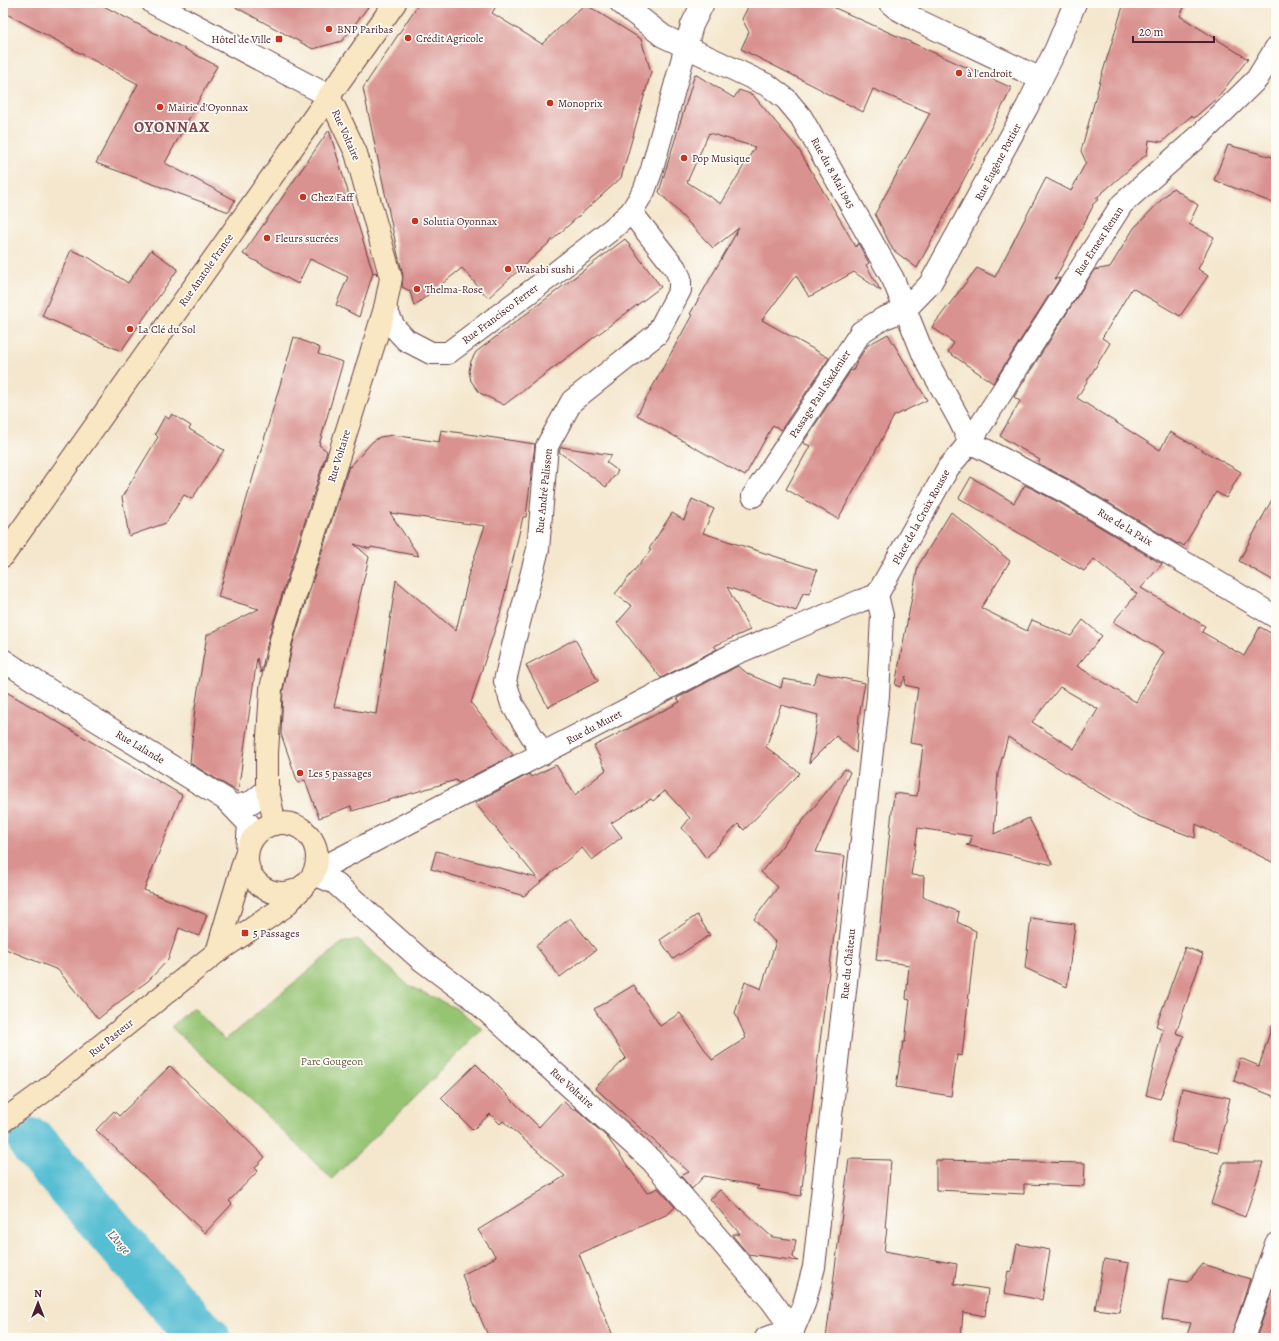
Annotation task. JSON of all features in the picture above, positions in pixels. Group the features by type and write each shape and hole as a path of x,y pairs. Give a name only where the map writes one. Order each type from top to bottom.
{"main road":[{"name":"Rue Anatole France","path":"3,556 395,3"},
{"name":"Rue Voltaire","path":"275,824 268,789 267,753 271,689 281,640 385,308 391,278 356,153 329,96"},
{"path":"217,952 247,851 254,836 260,830 275,824 285,823 302,829 309,835 314,843 318,862 311,877 294,892 285,894 275,893 259,885 252,878 248,870 246,860 247,851"},
{"name":"Rue Pasteur","path":"5,1117 44,1092 217,952 284,907 311,877"}],"street":[{"path":"153,3 329,96"},
{"name":"Rue du 8 Mai 1945","path":"621,3 663,36 769,86 786,99 802,117 893,279 924,356 970,442"},
{"name":"Rue Francisco Ferrer","path":"385,308 394,327 406,340 431,353 448,352 550,277 612,229 631,212 644,191 652,168 685,46 692,25 703,3"},
{"path":"890,3 919,21 1041,80"},
{"name":"Rue Eugène Pottier","path":"905,310 930,284 985,186 1041,80 1075,3"},
{"name":"Rue Ernest Renan","path":"970,442 1122,204 1197,138 1258,79 1276,48"},
{"name":"Rue André Palisson","path":"543,754 512,704 505,681 538,549 547,446 572,401 657,334 680,290 680,278 675,268 631,212"},
{"name":"Passage Paul Sixdenier","path":"753,496 861,332 884,318 905,310"},
{"name":"Place de la Croix Rousse","path":"877,595 948,468 970,442"},
{"name":"Rue de la Paix","path":"970,442 1066,492 1276,617"},
{"name":"Rue du Muret","path":"311,877 732,655 877,595"},
{"name":"Rue du Château","path":"793,1334 804,1304 814,1267 878,696 882,616 877,595"},
{"name":"Rue Lalande","path":"3,660 78,709 225,799 249,824 247,851"},
{"path":"233,807 252,802 268,789"},
{"name":"Rue Voltaire","path":"311,877 335,883 420,959 471,997 652,1161 749,1273 771,1300 793,1334"},
{"path":"1243,1338 1276,1244"},
{"path":"766,1338 793,1334"}],"green space":[{"name":"Parc Gougeon","path":"358,939 408,985 457,1009 483,1029 332,1179 216,1067 171,1027 193,1007 225,1040 342,943"}],"building":[{"name":"Mairie d'Oyonnax","path":"3,3 98,3 217,66 165,163 235,200 229,212 96,163 138,84 3,12"},
{"path":"228,3 371,3 342,41 313,49"},
{"path":"419,3 498,3 492,13 542,44 585,4 641,39 651,72 621,178 488,298 462,268 414,306 410,291 402,287 403,275 363,88"},
{"path":"750,3 824,3 1012,88 917,268 893,250 875,214 930,113 873,89 863,112 741,49 749,32 742,19"},
{"path":"1124,3 1186,3 1180,16 1248,59 1217,98 1194,118 1191,116 1162,142 1149,140 1147,154 1096,198 1099,199 1092,205 1093,206 1055,279 1060,278 993,383 948,352 954,343 932,327 977,268 995,277 1046,178 1071,191 1086,162 1081,151 1100,81"},
{"path":"695,74 734,98 739,90 753,95 799,150 856,247 858,243 869,263 866,265 881,291 854,272 809,297 796,275 762,320 829,358 781,430 773,425 745,476 637,415 692,315 690,314 739,228 713,248 659,192","holes":["709,133 755,147 721,204 687,182"]},
{"path":"329,130 373,273 359,317 336,305 348,277 310,259 298,284 243,254"},
{"path":"1228,145 1276,158 1276,204 1214,180"},
{"path":"1173,188 1198,205 1189,224 1214,237 1198,269 1208,276 1180,316 1132,288 1102,338 1110,343 1077,398 1160,450 1170,432 1241,472 1226,498 1216,492 1184,546 1179,543 1178,544 1072,481 1038,463 1040,460 1000,436 1020,401 1014,397 1094,270 1110,267 1134,228"},
{"path":"625,239 661,287 504,405 480,393 471,381 469,371 471,361 476,352"},
{"path":"71,250 88,257 128,283 151,250 178,269 121,351 42,316"},
{"path":"888,334 927,400 894,416 838,519 786,489 810,446 803,443 851,370 853,371 857,361 868,345"},
{"path":"294,337 320,348 318,354 343,362 319,445 327,451 269,636 261,673 257,658 238,792 190,763 195,708 207,635 259,609 218,597"},
{"path":"172,414 191,426 189,429 224,450 192,499 184,495 166,523 129,536 122,497 158,437 155,434 165,416 169,419"},
{"path":"441,430 535,444 526,517 523,517 500,614 471,703 513,755 458,783 456,780 352,811 351,806 319,818 305,780 298,783 281,734 283,691 293,643 349,466 350,467 372,442 380,437 393,435 439,442","holes":["390,513 485,526 467,579 456,631 396,580 376,714 334,707 369,557 354,544 370,549 371,547 419,556"]},
{"path":"561,447 612,455 606,462 618,471 606,487 559,452"},
{"path":"971,477 1014,503 1025,485 1060,503 1162,564 1141,588 1205,626 1202,632 1244,656 1260,627 1276,636 1276,864 1196,824 1195,838 1137,816 1008,737 998,773 994,834 1029,818 1053,865 966,845 970,844 972,836 918,828 911,875 924,876 923,897 959,912 957,922 976,931 962,1056 957,1055 951,1096 896,1087 903,1042 905,1042 910,1000 906,999 909,965 876,960 894,793 917,796 923,745 910,743 918,688 905,685 906,676 900,687 895,685 918,566 951,512 1010,561 981,608 1027,631 1032,620 1071,636 1083,620 1102,636 1077,666 1136,702 1164,652 1113,622 1137,594 1094,559 1084,571 959,498","holes":["1060,687 1098,709 1074,749 1032,722"]},
{"path":"1276,492 1276,582 1239,561"},
{"path":"692,499 714,509 703,533 817,570 809,594 803,593 796,611 727,587 750,630 714,646 717,649 661,678 617,623 632,606 615,594 651,550 649,549 672,513 684,520"},
{"path":"575,639 598,681 548,707 526,665"},
{"path":"738,666 748,674 781,688 783,679 813,684 818,673 865,683 859,716 856,753 836,736 809,763 818,715 781,705 766,747 800,773 744,830 738,824 706,858 682,828 690,818 665,791 653,801 651,799 611,823 622,837 592,860 582,848 524,896 431,869 436,851 537,878 475,803 529,774 531,777 556,765 575,795 606,770 594,746 680,702 677,698"},
{"path":"3,690 182,795 144,890 207,915 199,936 179,928 168,960 148,981 98,1019 58,970 3,948"},
{"path":"845,769 850,772 816,852 845,856 825,1001 801,1196 756,1189 759,1186 704,1176 692,1189 681,1176 689,1172 595,1088 626,1058 594,1009 634,985 660,1026 680,1013 712,1060 746,1038 735,1013 745,982 761,989 776,941 774,941 754,919 778,887 761,872"},
{"path":"697,915 710,935 673,959 660,940"},
{"path":"570,918 596,950 560,977 536,946"},
{"path":"1031,918 1075,924 1067,987 1025,968"},
{"path":"1185,947 1203,954 1176,1033 1184,1036 1160,1099 1146,1095 1163,1029 1156,1026"},
{"path":"1272,1026 1276,1027 1276,1097 1234,1081 1240,1058 1259,1066"},
{"path":"476,1064 539,1127 563,1101 573,1110 575,1108 607,1137 647,1193 658,1188 675,1207 668,1214 579,1254 614,1338 489,1338 462,1275 496,1257 478,1230 565,1176 503,1121 500,1124 490,1114 473,1130 441,1098"},
{"path":"170,1066 265,1157 255,1168 258,1171 229,1201 232,1204 205,1233 96,1130 114,1111 119,1116"},
{"path":"1182,1088 1230,1098 1218,1152 1171,1142"},
{"path":"849,1159 891,1160 885,1228 887,1228 884,1251 957,1264 954,1284 988,1289 985,1316 963,1312 961,1338 826,1338"},
{"path":"936,1160 1085,1163 1084,1186 1024,1184 1024,1194 936,1190"},
{"path":"1224,1162 1263,1162 1245,1217 1211,1204"},
{"path":"720,1190 772,1237 796,1240 793,1257 798,1261 748,1254 733,1236 733,1234 740,1234 710,1199"},
{"path":"1017,1244 1050,1250 1042,1300 1004,1293 1008,1271 1012,1272"},
{"path":"1104,1259 1129,1263 1119,1312 1095,1309"},
{"path":"1203,1264 1250,1279 1231,1338 1186,1338 1191,1323 1162,1319 1169,1279 1188,1282"},
{"path":"1274,1287 1276,1288 1276,1338 1256,1338"}],"waterway":[{"name":"L'Ange","path":"33,1143 190,1323 206,1338"}],"place":[{"name":"BNP Paribas","path":"329,29"},
{"name":"Crédit Agricole","path":"408,38"},
{"name":"Hôtel de Ville","path":"279,39"},
{"name":"à l'endroit","path":"959,73"},
{"name":"Monoprix","path":"550,103"},
{"name":"Mairie d'Oyonnax","path":"160,107"},
{"name":"Pop Musique","path":"684,158"},
{"name":"Chez Faff","path":"303,197"},
{"name":"Solutia Oyonnax","path":"415,221"},
{"name":"Fleurs sucrées","path":"267,238"},
{"name":"Wasabi sushi","path":"508,269"},
{"name":"Thelma-Rose","path":"417,289"},
{"name":"La Clé du Sol","path":"130,329"},
{"name":"Les 5 passages","path":"300,773"},
{"name":"5 Passages","path":"245,933"}],"district":[{"name":"OYONNAX","path":"172,127"}]}
